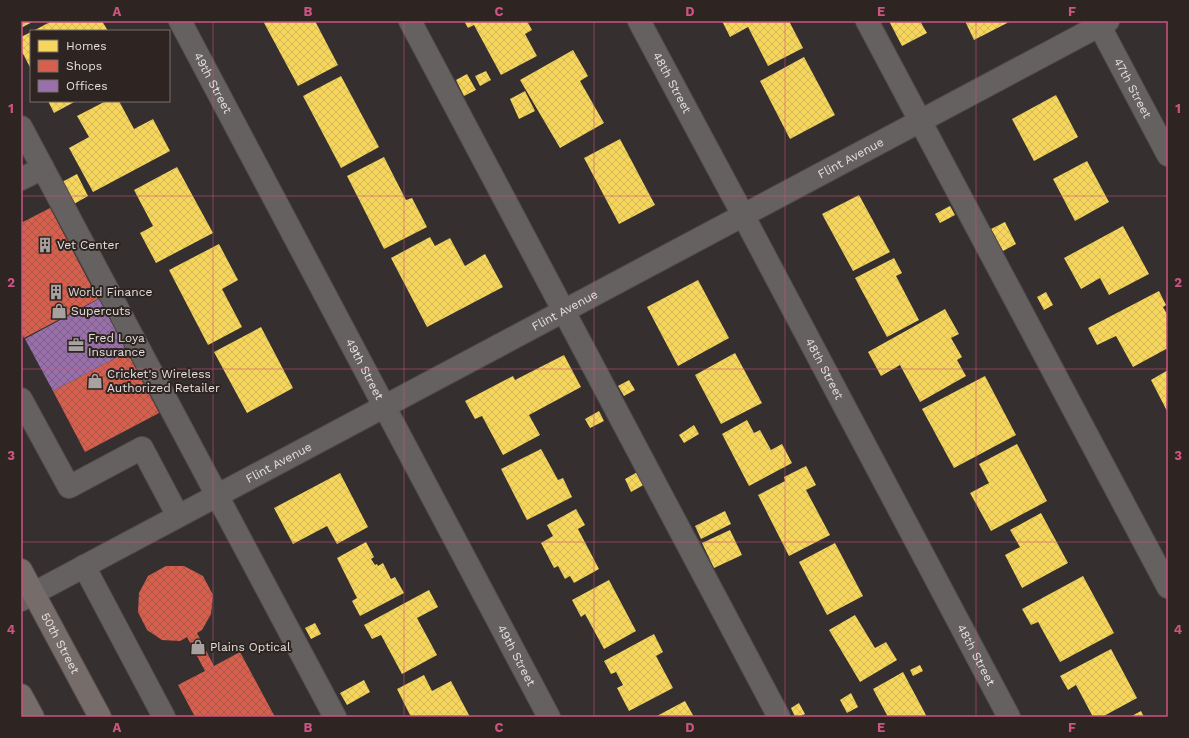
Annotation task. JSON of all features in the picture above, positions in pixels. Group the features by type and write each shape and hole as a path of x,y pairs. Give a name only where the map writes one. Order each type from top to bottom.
{"main road":[{"name":"50th Street","path":"21,570 27,596 100,717"},
{"path":"21,695 33,717"}],"street":[{"name":"49th Street","path":"180,21 548,717"},
{"path":"410,21 779,717"},
{"name":"48th Street","path":"639,21 1009,717"},
{"path":"867,21 1168,587"},
{"name":"Flint Avenue","path":"27,596 920,121 1101,22"},
{"name":"47th Street","path":"1101,22 1168,155"},
{"path":"21,127 335,717"},
{"path":"21,179 43,168"},
{"path":"21,399 69,487 142,448 178,516"},
{"path":"84,566 164,717"}],"building: Homes":[{"path":"21,21 34,21 21,28"},
{"path":"52,21 102,21 107,30 35,30"},
{"path":"263,21 315,21 338,65 298,86"},
{"path":"464,21 527,21 532,30 525,34 537,56 501,75 474,25 468,28"},
{"path":"722,21 789,21 803,48 768,66 748,27 730,37"},
{"path":"889,21 920,21 927,33 902,46"},
{"path":"965,21 1011,21 974,40"},
{"path":"30,32 30,67 21,50 21,37"},
{"path":"573,50 588,76 580,81 604,123 560,148 520,80"},
{"path":"804,57 835,115 790,139 760,81"},
{"path":"486,71 491,80 480,86 475,76"},
{"path":"467,74 476,90 464,96 456,80"},
{"path":"341,76 379,147 341,168 303,96"},
{"path":"525,91 535,111 519,119 510,99"},
{"path":"1056,95 1078,137 1034,161 1012,119"},
{"path":"48,102 74,102 54,113"},
{"path":"104,102 120,102 134,129 153,119 170,151 93,192 69,148 89,137 77,116"},
{"path":"620,139 655,205 619,224 584,158"},
{"path":"384,157 406,200 412,198 427,227 384,249 347,176"},
{"path":"1087,161 1109,202 1075,221 1053,179"},
{"path":"177,167 213,233 156,263 140,233 153,226 134,190"},
{"path":"77,174 88,196 74,204 62,182"},
{"path":"859,195 890,252 853,271 822,214"},
{"path":"950,206 955,215 940,223 935,214"},
{"path":"1005,222 1016,244 1003,251 991,229"},
{"path":"1123,226 1149,274 1109,295 1100,278 1081,289 1064,258"},
{"path":"430,237 435,246 450,238 465,266 485,254 503,287 427,327 391,258"},
{"path":"219,244 238,280 222,289 242,327 208,345 169,270"},
{"path":"894,258 902,273 896,276 919,320 887,337 855,278"},
{"path":"698,280 729,338 678,366 647,307"},
{"path":"1159,291 1166,305 1163,307 1168,316 1168,348 1133,367 1116,336 1097,345 1088,328"},
{"path":"1046,292 1053,305 1044,310 1037,297"},
{"path":"945,309 959,334 951,338 962,357 957,360 966,376 920,402 900,365 881,376 868,352"},
{"path":"261,327 293,388 247,413 214,352"},
{"path":"735,353 762,403 721,424 695,375"},
{"path":"564,355 581,387 529,415 540,435 503,455 482,416 475,419 465,401 513,376 515,380"},
{"path":"1168,370 1168,413 1151,380"},
{"path":"985,376 1016,435 954,468 922,409"},
{"path":"629,380 635,390 624,396 618,386"},
{"path":"599,411 604,421 590,428 585,419"},
{"path":"747,420 754,433 760,430 771,450 782,444 792,463 749,486 722,434"},
{"path":"694,425 699,434 684,443 679,435"},
{"path":"1017,444 1047,501 991,531 970,493 989,483 979,464"},
{"path":"541,449 558,480 563,478 572,497 527,520 501,469"},
{"path":"806,466 816,485 806,490 830,535 789,556 758,495 785,481 784,477"},
{"path":"641,470 647,483 631,492 625,479"},
{"path":"340,473 368,527 337,544 327,526 293,544 274,508"},
{"path":"576,509 585,525 578,529 599,569 574,583 570,576 565,579 558,566 554,568 541,543 553,536 547,525"},
{"path":"725,511 731,524 701,539 695,526"},
{"path":"1041,513 1068,563 1022,588 1005,555 1020,547 1010,530"},
{"path":"730,530 742,555 714,568 702,543"},
{"path":"366,542 374,557 371,559 375,565 377,564 378,566 383,563 391,579 395,577 404,593 360,616 352,601 357,598 337,558"},
{"path":"835,543 863,596 827,615 799,562"},
{"path":"1083,576 1114,633 1060,662 1038,622 1031,625 1022,609"},
{"path":"609,580 636,631 604,649 585,614 581,617 572,600"},
{"path":"429,590 438,607 417,618 437,655 402,674 381,635 372,639 364,625"},
{"path":"855,615 875,648 886,642 897,660 860,682 829,630"},
{"path":"315,623 321,634 311,639 305,628"},
{"path":"654,634 663,652 656,656 673,688 629,711 617,688 623,685 616,672 611,674 604,661"},
{"path":"1111,649 1137,698 1102,717 1093,717 1076,685 1068,690 1060,676"},
{"path":"920,665 923,671 913,676 910,670"},
{"path":"903,672 927,717 888,717 873,689"},
{"path":"424,675 432,691 451,681 470,717 411,717 397,689"},
{"path":"364,680 370,692 347,705 340,693"},
{"path":"851,693 858,707 847,713 840,700"},
{"path":"685,701 694,717 655,717"},
{"path":"799,703 805,714 795,717 791,708"},
{"path":"1141,711 1144,717 1130,717"}],"building: Shops":[{"path":"50,208 98,299 24,338 21,333 21,223"},
{"path":"127,352 159,413 85,452 53,391"},
{"name":"Plains Optical","path":"166,566 184,566 203,576 213,595 211,614 202,630 197,633 214,666 240,652 275,717 195,717 178,685 205,671 187,637 180,641 162,640 147,630 138,612 139,593 148,576"}],"building: Offices":[{"name":"Fred Loya Insurance","path":"99,299 127,352 53,391 25,339"}],"place":[{"name":"Vet Center","path":"45,245"},
{"name":"World Finance","path":"56,292"},
{"name":"Supercuts","path":"59,311"},
{"name":"Fred Loya Insurance","path":"76,345"},
{"name":"Cricket's Wireless Authorized Retailer","path":"95,381"},
{"name":"Plains Optical","path":"198,647"}]}
